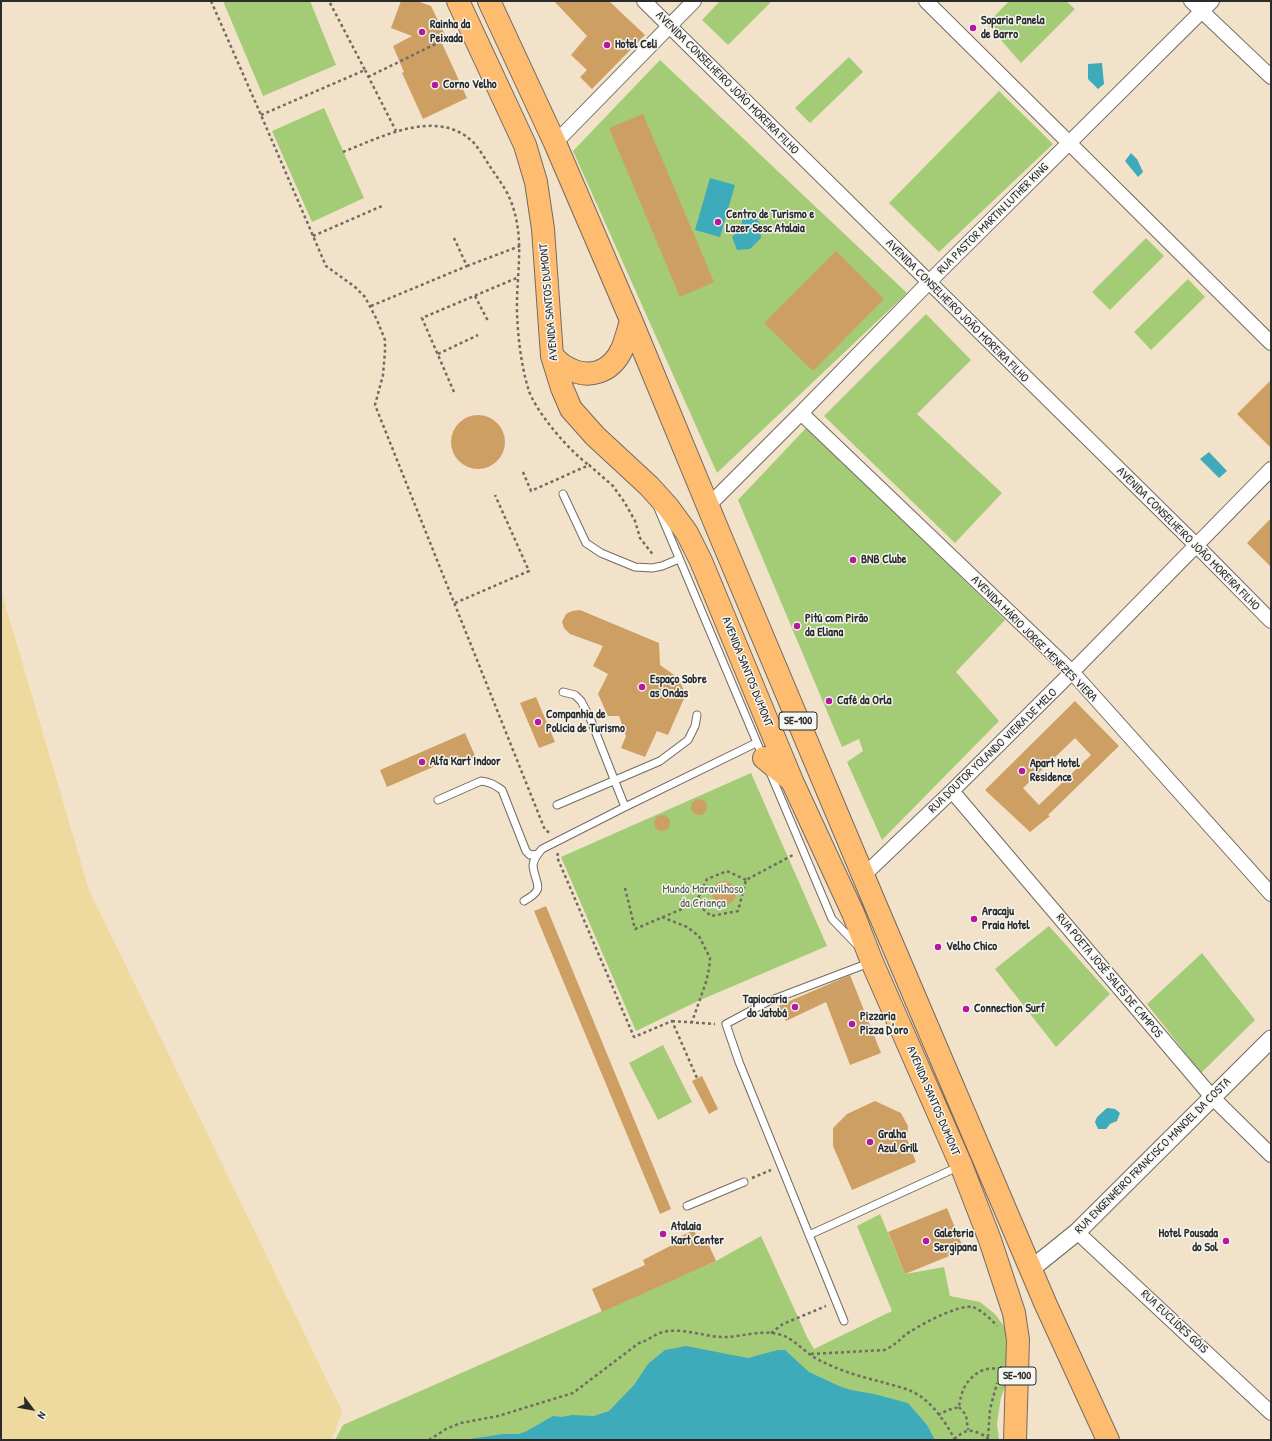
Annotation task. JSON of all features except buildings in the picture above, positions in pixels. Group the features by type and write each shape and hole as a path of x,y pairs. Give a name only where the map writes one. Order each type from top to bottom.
{"main road":[{"name":"AVENIDA SANTOS DUMONT","path":"458,1 525,145 536,182 543,229 552,356 562,388 571,409 595,436 649,486 668,507 691,540 792,781 854,913 871,958 961,1165 990,1240 1014,1313 1018,1340 1015,1440"},
{"name":"AVENIDA SANTOS DUMONT","path":"489,1 555,143 1031,1269 1108,1440"},
{"path":"552,356 563,366 575,371 588,374 599,372 608,367 622,348 631,320"},
{"path":"760,751 792,781"}],"street":[{"name":"AVENIDA CONSELHEIRO JOÃO MOREIRA FILHO","path":"644,1 928,283 1196,545 1271,621"},
{"path":"555,143 694,1"},
{"path":"926,1 1070,142 1271,343"},
{"path":"1191,1 1271,78"},
{"name":"RUA PASTOR MARTIN LUTHER KING","path":"708,506 801,414 928,283 1212,1"},
{"name":"AVENIDA MÁRIO JORGE MENEZES VIERA","path":"801,414 1072,672 1271,894"},
{"name":"RUA DOUTOR YOLANDO VIEIRA DE MELO","path":"864,876 1072,672 1271,469"},
{"name":"RUA POETA JOSÉ SALES DE CAMPOS","path":"952,791 1212,1097 1271,1155"},
{"name":"RUA ENGENHEIRO FRANCISCO MANOEL DA COSTA","path":"1031,1269 1077,1232 1271,1039"},
{"name":"RUA EUCLÍDES GÓIS","path":"1077,1232 1271,1413"}],"lane":[{"path":"649,486 832,919 855,944 871,958 769,1001 726,1024 739,1062 844,1321"},
{"path":"563,494 586,543 601,553 635,567 652,568 662,566 679,559"},
{"path":"563,692 575,695 581,701 590,718 625,806"},
{"path":"557,805 660,761 688,740 695,726 696,715"},
{"path":"524,901 533,896 538,889 538,883 533,865 534,860 542,849 625,806 760,751"},
{"path":"438,800 481,781 495,785 502,790 526,851 530,855 538,854"},
{"path":"809,1235 961,1165"},
{"path":"687,1206 744,1182"}],"path":[{"path":"211,1 326,266 355,287 371,306 378,320 385,340 383,375 375,405 545,830"},
{"path":"329,1 396,131"},
{"path":"368,77 470,27"},
{"path":"261,115 364,70"},
{"path":"343,152 396,131 425,126 441,126 458,132 471,140 479,149 510,199 517,224 520,246 518,320 522,364 528,390 541,414 580,459 613,486 635,521 640,538 662,566"},
{"path":"313,236 382,206"},
{"path":"453,236 467,266"},
{"path":"371,306 467,266 520,246"},
{"path":"454,392 422,318 519,277"},
{"path":"475,296 488,321"},
{"path":"438,354 478,335"},
{"path":"523,472 531,491 589,465"},
{"path":"454,603 529,571 495,494"},
{"path":"696,903 711,916 738,911 746,880 803,850"},
{"path":"557,857 634,1037 672,1021 726,1024"},
{"path":"625,888 635,929 696,903 707,879 727,871 746,880"},
{"path":"662,917 688,927 699,936 710,958 706,982 692,1022"},
{"path":"672,1021 698,1078"},
{"path":"744,1182 781,1166"},
{"path":"771,1333 783,1324 836,1302"},
{"path":"810,1354 885,1350 892,1347 920,1326 953,1310 965,1307 978,1309 998,1328"},
{"path":"429,1440 446,1429 461,1423 498,1416 576,1391 634,1346 657,1334 670,1331 728,1337 761,1332 786,1337 797,1343 818,1360 846,1371 910,1390 923,1398 938,1415 954,1439 962,1432 968,1430 974,1430 988,1439 990,1409 998,1380"},
{"path":"968,1430 966,1415 959,1407 961,1393 971,1378 981,1371 1002,1369 1002,1363"},
{"path":"938,1415 959,1407"}],"green space":[{"path":"223,1 310,1 336,65 263,96"},
{"path":"720,1 772,1 728,45 702,20"},
{"path":"1009,1 1066,1 1075,9 1021,63 987,24"},
{"path":"849,57 863,72 810,123 795,108"},
{"name":"Centro de Turismo e Lazer Sesc Atalaia","path":"660,60 907,293 717,473 573,151"},
{"path":"999,91 1053,144 939,252 889,203"},
{"path":"324,108 364,198 312,222 272,131"},
{"path":"1146,238 1164,256 1110,310 1092,292"},
{"path":"1188,279 1205,297 1151,350 1134,332"},
{"path":"926,314 971,360 917,414 1002,493 955,543 824,416"},
{"name":"BNB Clube","path":"807,427 1005,620 956,672 999,721 882,840 847,762 863,751 859,739 842,747 738,500"},
{"name":"Mundo Maravilhoso da Criança","path":"751,773 827,946 698,1001 636,1031 561,857"},
{"path":"1049,926 1110,994 1056,1047 995,969"},
{"path":"1202,953 1255,1020 1201,1073 1147,1004"},
{"path":"663,1045 692,1102 658,1120 629,1063"},
{"path":"880,1214 905,1274 944,1267 950,1296 980,1302 995,1314 1006,1329 1007,1382 1001,1397 997,1424 999,1440 335,1440 343,1425 716,1261 761,1236 807,1337 814,1349 892,1311 857,1226"}],"sand":[{"path":"1,590 89,890 342,1411 332,1440 1,1440"}],"water":[{"path":"1102,63 1104,84 1098,89 1088,79 1088,64"},
{"path":"1131,153 1137,159 1143,172 1138,177 1125,161"},
{"path":"710,178 735,185 720,237 695,230"},
{"path":"749,211 760,223 761,238 750,249 737,250 732,237 740,230 743,218"},
{"path":"1209,452 1227,471 1219,478 1200,459"},
{"path":"1107,1108 1115,1109 1120,1113 1117,1121 1110,1124 1106,1129 1098,1129 1095,1122 1097,1117"},
{"path":"686,1346 748,1358 778,1350 785,1350 809,1372 839,1386 908,1403 927,1425 935,1440 463,1440 503,1434 518,1434 525,1432 553,1416 594,1416 609,1411 634,1385 648,1364 665,1350"}],"place":[{"name":"Soparia Panela de Barro","path":"973,28"},
{"name":"Rainha da Peixada","path":"422,32"},
{"name":"Hotel Celi","path":"607,45"},
{"name":"Corno Velho","path":"435,85"},
{"name":"Centro de Turismo e Lazer Sesc Atalaia","path":"718,222"},
{"name":"BNB Clube","path":"853,560"},
{"name":"Pitú com Pirão da Eliana","path":"797,626"},
{"name":"Espaço Sobre as Ondas","path":"642,687"},
{"name":"Café da Orla","path":"829,701"},
{"name":"Companhia de Polícia de Turismo","path":"538,722"},
{"name":"Alfa Kart Indoor","path":"422,762"},
{"name":"Apart Hotel Residence","path":"1022,771"},
{"name":"Aracaju Praia Hotel","path":"974,919"},
{"name":"Velho Chico","path":"938,947"},
{"name":"Tapiocaria do Jatobá","path":"795,1007"},
{"name":"Connection Surf","path":"966,1009"},
{"name":"Pizzaria Pizza D'oro","path":"852,1024"},
{"name":"Gralha Azul Grill","path":"870,1142"},
{"name":"Atalaia Kart Center","path":"663,1234"},
{"name":"Galeteria Sergipana","path":"926,1241"},
{"name":"Hotel Pousada do Sol","path":"1226,1241"}]}
